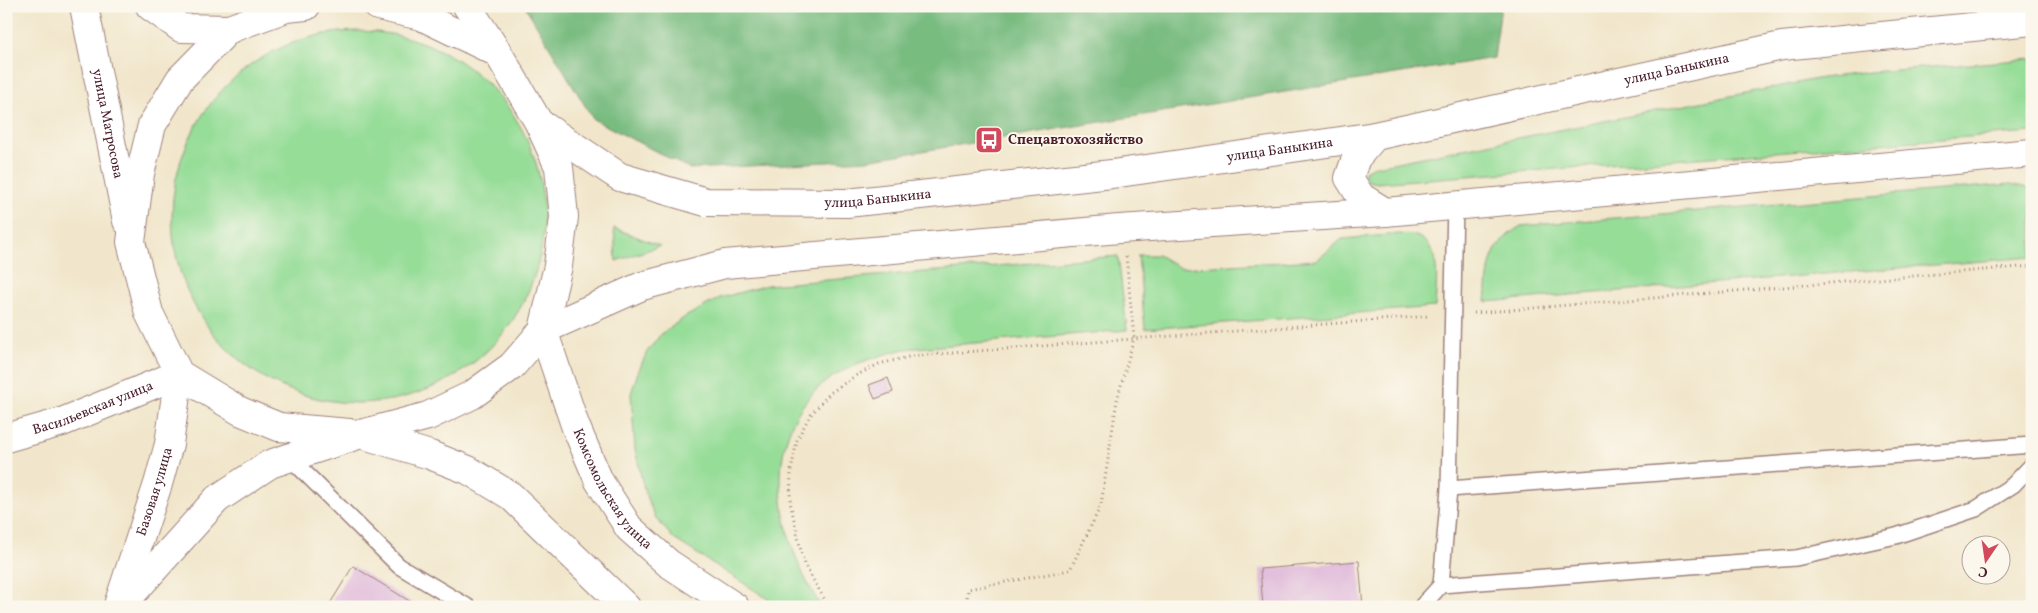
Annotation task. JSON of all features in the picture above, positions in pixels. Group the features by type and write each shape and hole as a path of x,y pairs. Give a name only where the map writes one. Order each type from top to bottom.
{"main road":[{"name":"улица Матросова","path":"84,6 131,242 149,312 179,374"},
{"path":"150,6 181,28 229,29 286,8 306,6"},
{"path":"131,242 140,174 152,125 180,79 254,6"},
{"path":"378,6 421,16 498,53"},
{"path":"467,6 540,123 559,167 564,216 558,266 544,330"},
{"name":"улица Баныкина","path":"540,123 620,177 706,202 847,202 1112,174 1376,136 1782,46 2032,20"},
{"path":"1376,136 1356,158 1349,178 1361,197 1386,212"},
{"path":"119,607 217,499 270,464 361,434 428,416 472,395 512,366 544,330 642,286 724,264 1119,229 1386,212 1454,204 2032,153"},
{"name":"Комсомольская улица","path":"544,330 574,425 600,481 629,528 668,563 735,607"},
{"path":"179,374 240,411 279,427 361,434 430,455 468,470 510,496 626,607"},
{"name":"Васильевская улица","path":"6,438 62,422 179,374"},
{"name":"Базовая улица","path":"119,607 169,444 179,374"}],"lane":[{"path":"1421,607 1441,585 1450,489 1454,315 1454,204"},
{"path":"1450,489 2032,445"},
{"path":"290,458 399,566 468,607"},
{"path":"1441,585 1796,558 1896,536 1976,509 2013,485 2032,465"}],"path":[{"path":"966,607 968,589 1070,570 1101,505 1117,400 1134,338 1125,255"},
{"path":"829,607 804,564 790,502 791,471 797,440 809,417 830,393 855,376 878,364 913,356 1454,315 2032,266"}],"green space":[{"path":"525,6 1501,6 1494,58 867,160 690,169 593,119"},
{"path":"358,31 376,32 412,39 446,53 476,73 502,99 522,129 530,146 540,181 544,217 543,235 536,271 522,305 502,335 476,361 446,381 429,389 394,399 358,403 340,402 304,395 270,381 240,361 214,335 194,305 186,288 176,253 172,217 173,199 180,163 194,129 214,99 240,73 270,53 287,45 322,35"},
{"path":"2032,59 2032,132 1377,183 1368,181 1365,177 1365,171 1372,167 1822,78 1871,72"},
{"path":"2012,184 2028,188 2032,192 2032,257 1486,302 1489,268 1492,258 1502,241 1521,226"},
{"path":"614,228 660,246 616,261"},
{"path":"1400,234 1416,236 1425,241 1430,248 1434,257 1437,278 1435,307 1145,329 1138,255 1158,255 1180,268 1317,260 1342,239"},
{"path":"1118,256 1127,330 905,349 869,359 846,369 815,391 797,414 786,440 781,469 782,498 787,528 796,556 808,583 822,607 781,607 674,539 655,517 645,493 635,449 631,394 647,352 661,334 685,317 720,298 767,285"}],"building":[{"path":"888,378 893,392 875,399 869,385"},
{"path":"1359,561 1363,607 1263,607 1260,569"},
{"path":"353,566 419,607 328,607"}],"place":[{"name":"Спецавтохозяйство","path":"989,140"}]}
